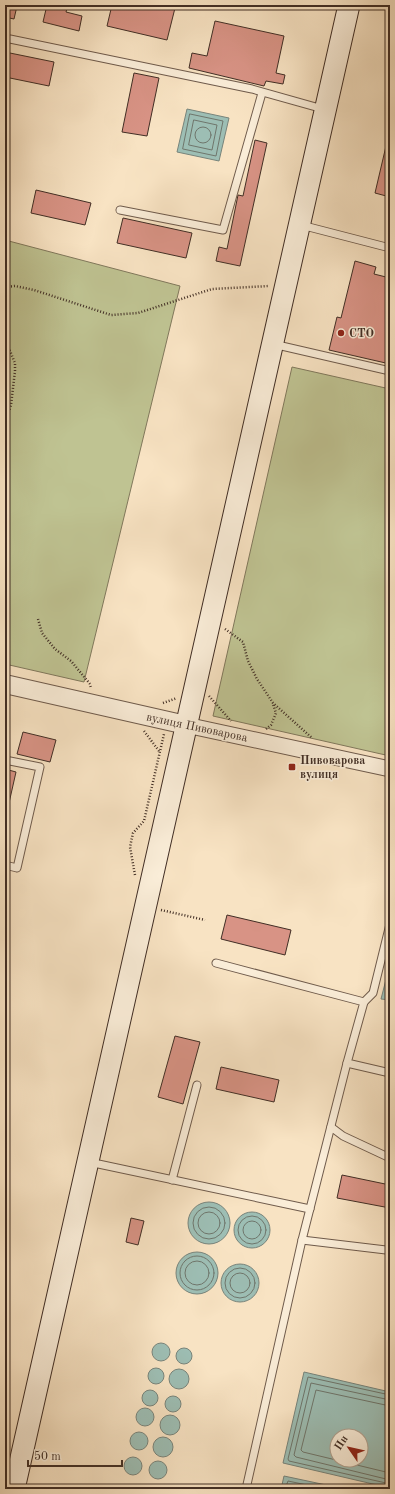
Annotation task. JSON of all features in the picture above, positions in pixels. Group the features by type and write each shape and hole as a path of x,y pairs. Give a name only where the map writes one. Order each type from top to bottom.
{"main road":[{"path":"14,1489 349,5"}],"street":[{"name":"вулиця Пивоварова","path":"5,684 390,769"}],"lane":[{"path":"10,39 262,93 325,110"},
{"path":"120,210 223,230 262,93"},
{"path":"299,224 390,248"},
{"path":"272,344 390,371"},
{"path":"5,760 40,768 16,868 5,865"},
{"path":"246,1489 302,1240 347,1063 364,1002 373,993 390,924"},
{"path":"216,963 364,1002"},
{"path":"347,1063 390,1073"},
{"path":"172,1180 197,1085"},
{"path":"331,1127 366,1148 390,1158"},
{"path":"88,1161 310,1209"},
{"path":"302,1240 389,1250"}],"path":[{"path":"5,287 15,286 34,290 111,315 138,313 212,289 272,286"},
{"path":"5,339 14,363 15,371 11,405 6,420 8,453 5,468"},
{"path":"38,619 42,633 54,649 71,661 90,684 92,693"},
{"path":"224,629 243,642 248,660 257,679 273,703 296,725 323,746 328,756"},
{"path":"209,696 251,739 274,719 276,713 273,703"},
{"path":"136,879 130,847 133,833 144,821 161,741"},
{"path":"161,910 205,920"}],"green space":[{"path":"5,240 180,286 84,682 5,664"},
{"path":"292,367 390,389 390,756 213,716"}],"water":[{"path":"187,109 229,118 219,161 177,152"},
{"path":"390,964 390,1000 381,999"},
{"path":"209,1202 224,1208 230,1223 224,1238 209,1244 194,1238 188,1223 194,1208"},
{"path":"252,1212 265,1217 270,1230 265,1243 252,1248 239,1243 234,1230 239,1217"},
{"path":"193,1252 201,1252 209,1255 215,1261 218,1273 215,1285 209,1291 201,1294 193,1294 185,1291 179,1285 176,1277 176,1269 179,1261 185,1255"},
{"path":"240,1264 250,1267 256,1273 259,1283 256,1293 250,1299 240,1302 230,1299 224,1293 221,1283 224,1273 230,1267"},
{"path":"161,1343 167,1346 170,1352 167,1358 161,1361 155,1358 152,1352 155,1346"},
{"path":"181,1348 187,1348 192,1353 190,1362 187,1364 181,1364 176,1359 176,1353"},
{"path":"153,1368 159,1368 164,1373 162,1382 159,1384 153,1384 148,1379 148,1373"},
{"path":"179,1369 186,1372 189,1379 186,1386 179,1389 172,1386 169,1379 172,1372"},
{"path":"304,1372 390,1392 390,1488 283,1463"},
{"path":"147,1390 153,1390 158,1395 156,1404 153,1406 147,1406 142,1401 142,1395"},
{"path":"170,1396 176,1396 181,1401 179,1410 176,1412 170,1412 165,1407 165,1401"},
{"path":"141,1408 149,1408 154,1413 152,1424 149,1426 141,1426 136,1421 136,1413"},
{"path":"170,1415 177,1418 180,1425 177,1432 170,1435 163,1432 160,1425 163,1418"},
{"path":"139,1432 145,1435 148,1441 145,1447 139,1450 133,1447 130,1441 133,1435"},
{"path":"163,1437 170,1440 173,1447 170,1454 163,1457 156,1454 153,1447 156,1440"},
{"path":"133,1457 139,1460 142,1466 139,1472 133,1475 127,1472 124,1466 127,1460"},
{"path":"154,1461 162,1461 167,1466 165,1477 162,1479 154,1479 149,1474 149,1466"},
{"path":"284,1476 345,1489 281,1489"}],"building":[{"path":"5,5 17,6 14,19 5,17"},
{"path":"47,5 68,5 66,12 82,16 79,31 43,22"},
{"path":"112,5 160,5 175,8 167,40 107,26"},
{"path":"215,21 284,36 276,73 285,75 283,84 266,81 264,86 189,68 192,53 207,56"},
{"path":"5,52 54,62 49,86 5,77"},
{"path":"134,73 159,78 147,136 122,132"},
{"path":"255,140 267,143 240,266 216,261 219,247 227,249 238,195 243,196"},
{"path":"386,146 390,146 390,197 375,193"},
{"path":"36,190 91,203 85,225 31,213"},
{"path":"123,218 192,233 186,258 117,243"},
{"path":"355,261 376,267 374,274 390,278 390,364 329,350 337,317 341,318"},
{"path":"23,732 56,740 50,762 17,754"},
{"path":"5,769 16,772 9,803 5,803"},
{"path":"227,915 291,930 285,955 221,939"},
{"path":"175,1036 200,1042 183,1104 158,1097"},
{"path":"221,1067 279,1080 274,1102 216,1089"},
{"path":"342,1175 390,1185 390,1208 337,1198"},
{"path":"131,1218 144,1221 138,1245 126,1242"}],"place":[{"name":"СТО","path":"341,333"},
{"name":"Пивоварова вулиця","path":"292,767"}]}
